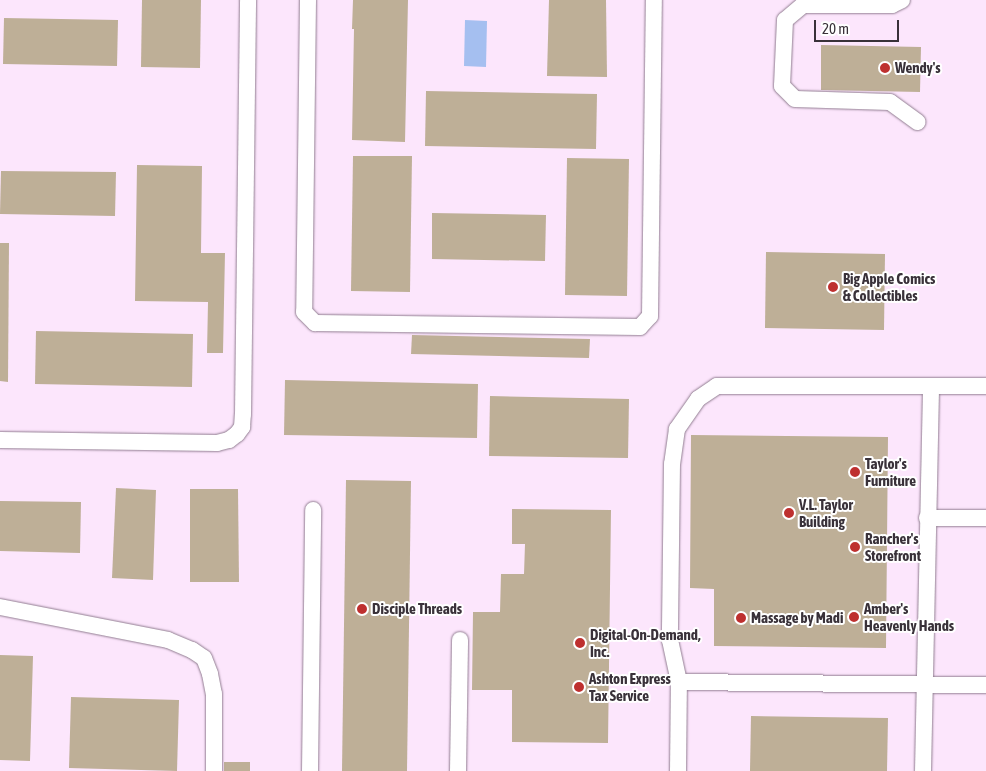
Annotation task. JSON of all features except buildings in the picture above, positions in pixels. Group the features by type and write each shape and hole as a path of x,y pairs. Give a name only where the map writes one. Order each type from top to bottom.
{"lane":[{"path":"0,440 217,443 229,440 237,434 242,426 248,0"},
{"path":"308,0 304,312 315,323 640,327 650,316 654,0"},
{"path":"902,0 892,5 803,5 785,20 782,86 795,99 890,102 918,122"},
{"path":"678,771 679,682 670,640 672,464 677,430 698,399 717,386 986,386"},
{"path":"923,771 923,683 930,386"},
{"path":"310,771 313,510"},
{"path":"927,518 986,518"},
{"path":"0,607 168,640 192,650 204,658 214,694 214,771"},
{"path":"458,771 460,640"},
{"path":"679,682 986,685"}],"water":[{"path":"465,20 487,21 486,67 464,66"}],"place":[{"name":"Wendy's","path":"885,68"},
{"name":"Big Apple Comics & Collectibles","path":"833,287"},
{"name":"Taylor's Furniture","path":"855,472"},
{"name":"V.L. Taylor Building","path":"789,513"},
{"name":"Rancher's Storefront","path":"855,547"},
{"name":"Disciple Threads","path":"362,609"},
{"name":"Amber's Heavenly Hands","path":"854,617"},
{"name":"Massage by Madi","path":"741,618"},
{"name":"Digital-On-Demand, Inc.","path":"580,643"},
{"name":"Ashton Express Tax Service","path":"579,687"}]}
